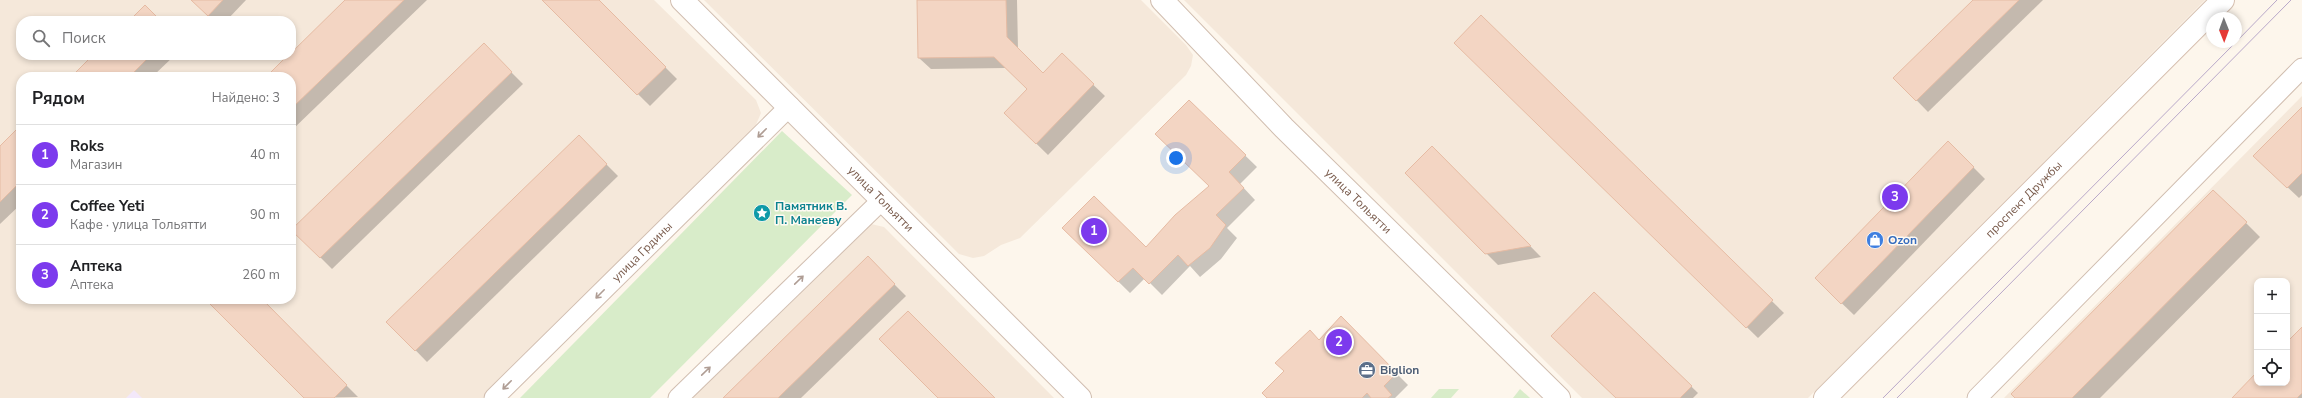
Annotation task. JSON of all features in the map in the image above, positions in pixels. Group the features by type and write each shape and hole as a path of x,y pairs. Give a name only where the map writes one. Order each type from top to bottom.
{"street":[{"name":"улица Тольятти","path":"682,0 790,106 1080,398"},
{"name":"улица Тольятти","path":"1162,0 1284,128 1559,398"},
{"name":"проспект Дружбы","path":"1825,398 2223,0"},
{"path":"1977,398 2302,68"},
{"name":"улица Грдины","path":"494,398 790,106"},
{"path":"678,398 882,200"}],"shaded area":[{"path":"0,0 654,0 756,100 761,113 755,127 483,398 0,398"},
{"path":"704,0 1141,0 1186,45 1193,55 1191,66 1186,75 1020,238 1001,245 984,256 973,258 959,254"},
{"path":"1184,0 2205,0 1808,398 1582,398"},
{"path":"2302,96 2302,398 2004,398"},
{"path":"871,224 884,227 1054,398 691,398 858,229"},
{"path":"134,390 142,398 126,398"}],"green space":[{"path":"782,131 852,195 650,398 520,398"},
{"path":"1439,389 1459,389 1451,398 1431,398"},
{"path":"1520,389 1530,398 1513,398"}],"building":[{"path":"191,0 223,0 208,16"},
{"path":"345,0 404,0 296,104 296,72 271,72 283,60 296,60 296,48"},
{"path":"542,0 599,0 666,67 637,95"},
{"path":"917,0 1006,0 1007,37 1043,73 1062,53 1094,84 1036,144 1004,113 1027,89 994,57 918,58"},
{"path":"1973,0 2019,0 1916,101 1893,78"},
{"path":"145,5 156,16 134,16"},
{"path":"1481,15 1773,300 1746,328 1454,43"},
{"path":"484,43 512,72 320,258 296,235 296,225"},
{"path":"88,60 146,60 134,72 76,72"},
{"path":"1189,100 1246,155 1229,172 1244,188 1216,215 1226,225 1210,248 1188,266 1178,255 1149,284 1133,268 1118,282 1062,228 1094,196 1146,247 1175,215 1209,186 1155,134"},
{"path":"2302,107 2302,173 2287,188 2253,156"},
{"path":"16,130 16,186 0,202 0,146"},
{"path":"579,135 607,164 415,351 386,322"},
{"path":"1948,141 1974,167 1841,304 1815,278"},
{"path":"1432,146 1531,246 1485,254 1405,173"},
{"path":"2213,190 2247,222 2072,398 2015,398 2011,394"},
{"path":"868,256 895,284 778,398 723,398"},
{"path":"1594,292 1692,386 1680,398 1616,398 1551,336"},
{"path":"210,304 267,304 347,385 334,398 304,398"},
{"path":"908,311 995,398 938,398 879,339"},
{"path":"1341,316 1397,373 1384,386 1392,395 1388,398 1371,398 1367,393 1362,398 1267,398 1262,393 1284,371 1275,363 1310,330 1319,340"},
{"path":"2302,327 2302,393 2297,398 2232,398 2254,375 2254,386 2290,386 2290,339"}],"tram line":[{"path":"2242,36 2277,0"},
{"path":"1897,398 2291,0"},
{"path":"1883,398 2230,48"}],"place":[{"name":"Аптека","path":"1895,197"},
{"name":"Памятник В. П. Манееву","path":"762,213"},
{"name":"Roks","path":"1094,231"},
{"name":"Ozon","path":"1875,240"},
{"name":"Coffee Yeti","path":"1339,342"},
{"name":"Biglion","path":"1367,370"}]}
